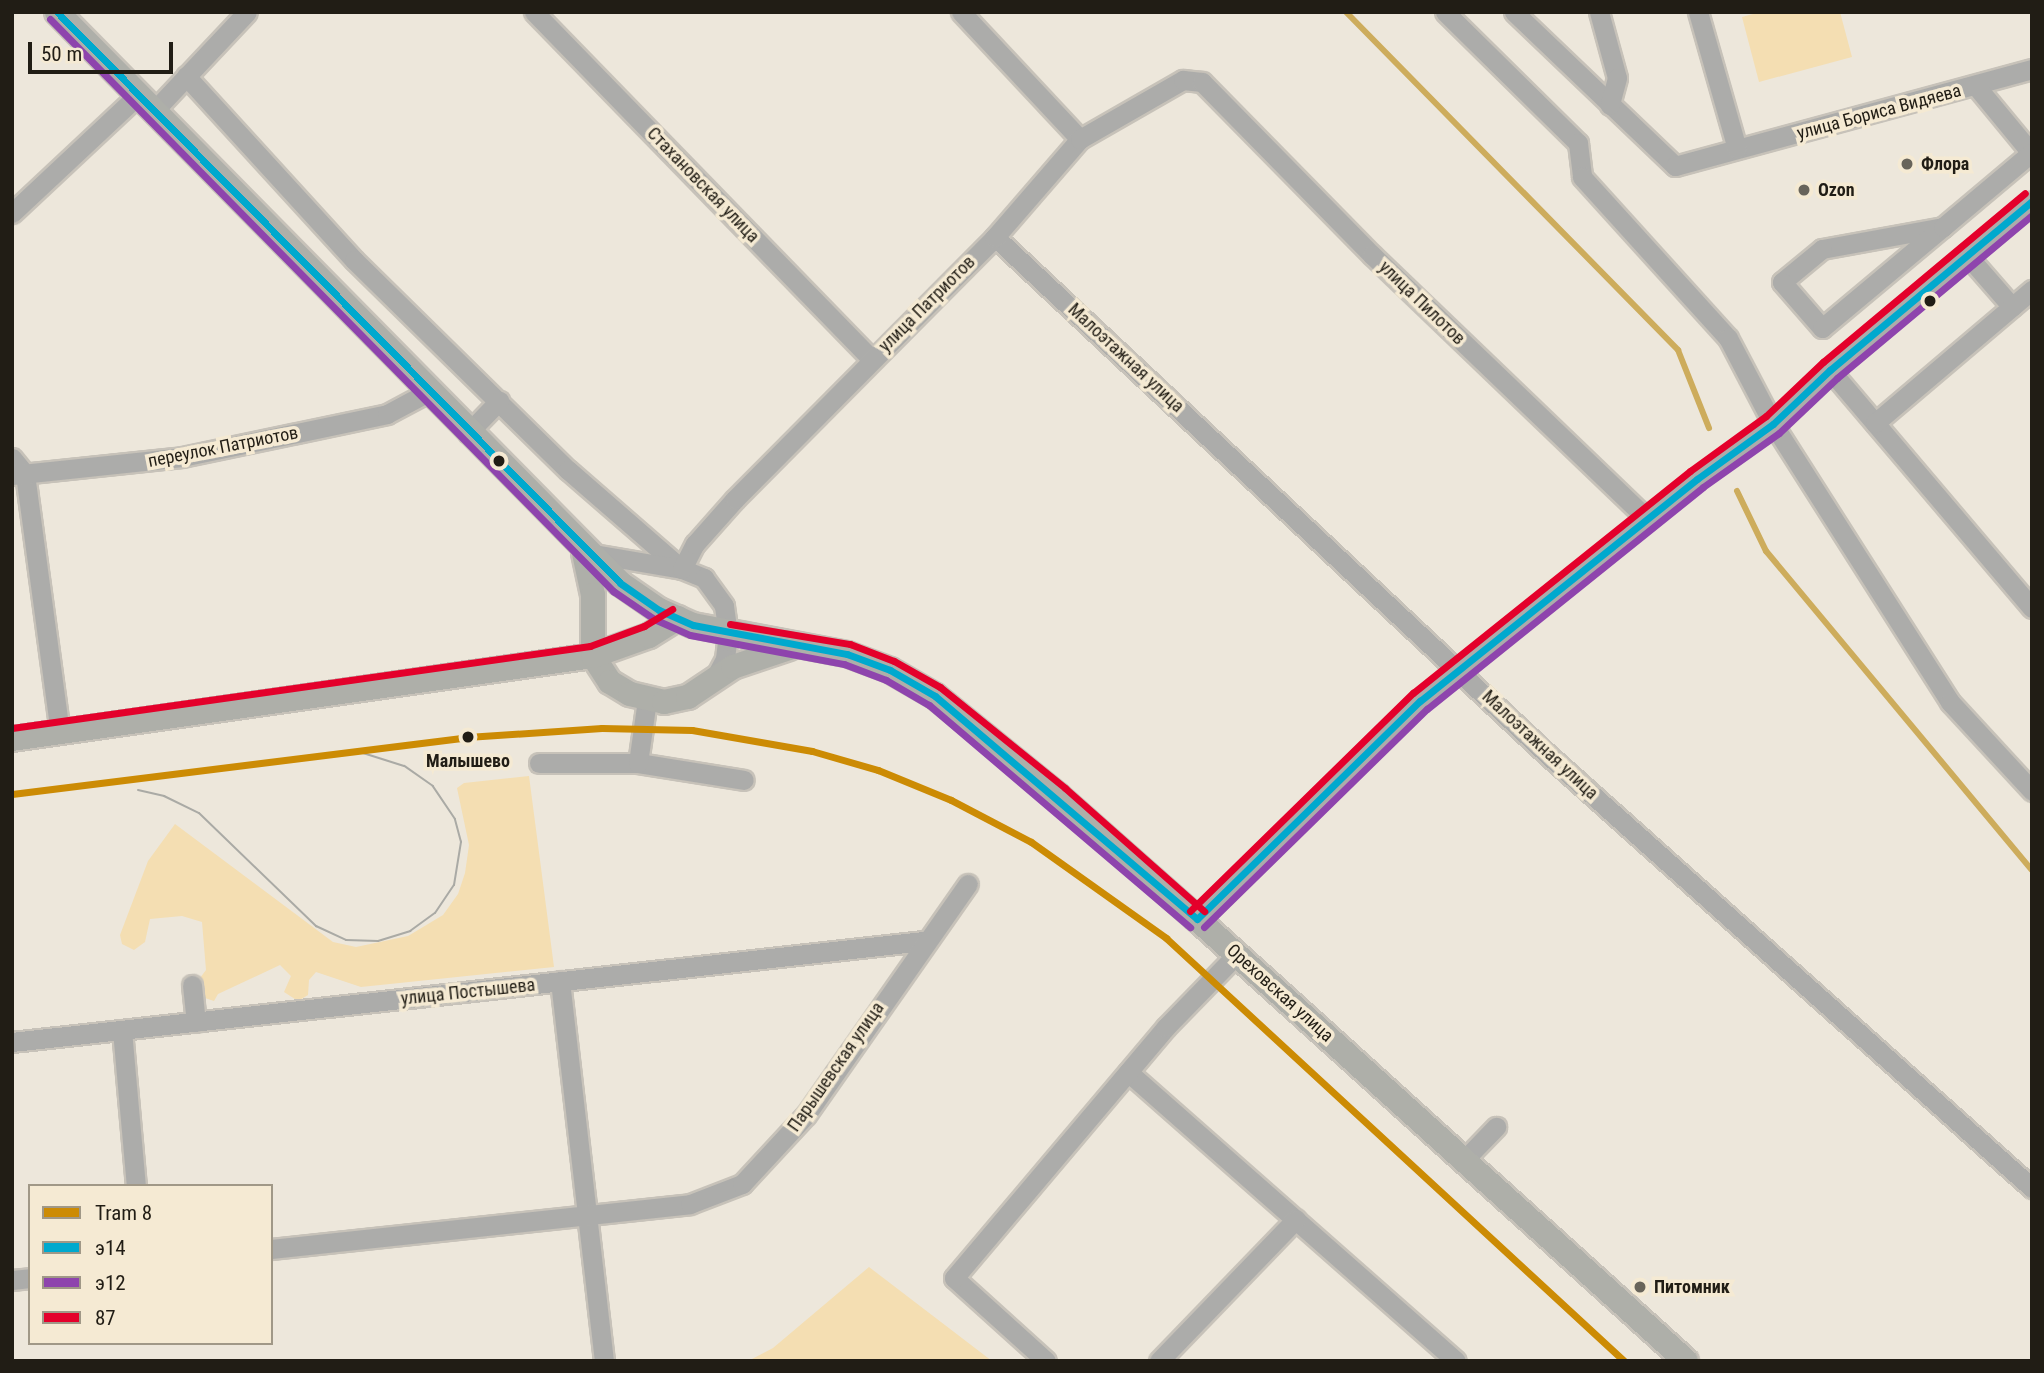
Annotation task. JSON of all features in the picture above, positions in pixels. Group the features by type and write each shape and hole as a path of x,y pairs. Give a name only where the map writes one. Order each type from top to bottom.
{"main road":[{"name":"Ореховская улица","path":"57,12 584,552 620,583 678,618 728,634 804,644 890,670 935,696 1058,796 1237,954 1686,1361"},
{"path":"584,552 593,596 593,656 610,682 647,700 688,697 758,655 804,644"},
{"path":"12,738 593,656 649,636 678,618"}],"street":[{"path":"12,213 146,104 187,76 247,12"},
{"name":"Стахановская улица","path":"534,12 873,359"},
{"path":"961,12 1080,139"},
{"path":"1445,12 1578,143 1582,177 1728,338 1773,424 1950,702 2032,791"},
{"name":"улица Бориса Видяева","path":"1514,12 1675,166 1976,86 2031,153"},
{"path":"1599,12 1617,78 1610,106"},
{"path":"1698,12 1737,149"},
{"path":"1976,86 2032,69"},
{"path":"187,76 354,260 568,470 682,569"},
{"name":"улица Патриотов","path":"682,569 695,544 735,499 995,237 1080,139 1174,84 1202,82"},
{"name":"улица Пилотов","path":"1202,82 1372,256 1647,519"},
{"path":"1943,227 1822,249 1782,282 1822,328 1943,227 2031,153"},
{"path":"1197,919 1458,668 1773,424 1830,370 2032,201"},
{"name":"Малоэтажная улица","path":"995,237 1550,757 2032,1188"},
{"path":"1966,254 2012,307"},
{"path":"1875,423 2032,290"},
{"path":"1830,370 2032,608"},
{"name":"переулок Патриотов","path":"19,475 182,457 387,414 428,392"},
{"path":"468,433 499,401"},
{"path":"12,458 19,475 60,732"},
{"path":"584,552 682,569 704,578 723,606 728,634 725,659 711,685"},
{"path":"638,763 647,700"},
{"path":"539,763 638,763 744,780"},
{"name":"Парышевская улица","path":"273,1249 690,1204 742,1184 806,1115 923,941 968,884"},
{"name":"улица Постышева","path":"12,1042 923,941"},
{"path":"1046,1361 954,1278 1128,1072 1237,954"},
{"path":"560,981 604,1361"},
{"path":"192,985 197,1022"},
{"path":"121,1030 136,1184"},
{"path":"1128,1072 1455,1361"},
{"path":"1465,1159 1496,1127"},
{"path":"1159,1361 1296,1219"}],"shaded area":[{"path":"1760,12 1840,12 1852,57 1759,82 1742,17"},
{"path":"529,776 554,967 361,987 316,972 309,980 308,995 298,1001 284,992 291,976 280,965 218,994 214,1001 205,998 197,982 206,970 202,922 182,916 150,919 145,942 134,950 122,944 120,935 148,861 175,824 333,942 356,947 408,936 443,915 458,894 465,873 469,845 457,788 464,783"},
{"path":"869,1267 992,1361 748,1361 773,1348"}],"waterway":[{"path":"1346,12 1678,350 1709,428"},
{"path":"1737,491 1766,551 2032,870"}],"tram line":[{"name":"8","path":"12,794 467,737 602,728 692,730 812,751 878,770 951,800 1031,842 1166,938 1624,1361"},
{"path":"138,790 164,796 199,813 316,926 346,940 378,941 410,931 435,913 454,885 461,842 455,819 433,786 404,766 363,753"}],"transit line":[{"name":"э14","path":"57,12 620,583 659,610 693,625 847,654 890,670 935,696 1197,919"},
{"name":"э12","path":"50,19 613,591 654,619 690,635 844,664 886,680 929,705 1190,927"},
{"name":"87","path":"1190,911 1413,693 1690,471 1766,416 1823,362 2025,193"},
{"name":"э14","path":"1197,919 1420,701 1697,479 1773,424 1830,370 2032,201"},
{"name":"э12","path":"1204,927 1427,709 1703,487 1779,433 1837,378 2032,215"},
{"name":"87","path":"12,728 590,646 644,626 672,609"},
{"name":"87","path":"730,624 850,644 894,661 940,687 1065,788 1204,911"}],"place":[{"name":"Флора","path":"1907,164"},
{"name":"Ozon","path":"1804,190"},
{"name":"Малышево","path":"468,737"},
{"name":"Питомник","path":"1640,1287"}]}
